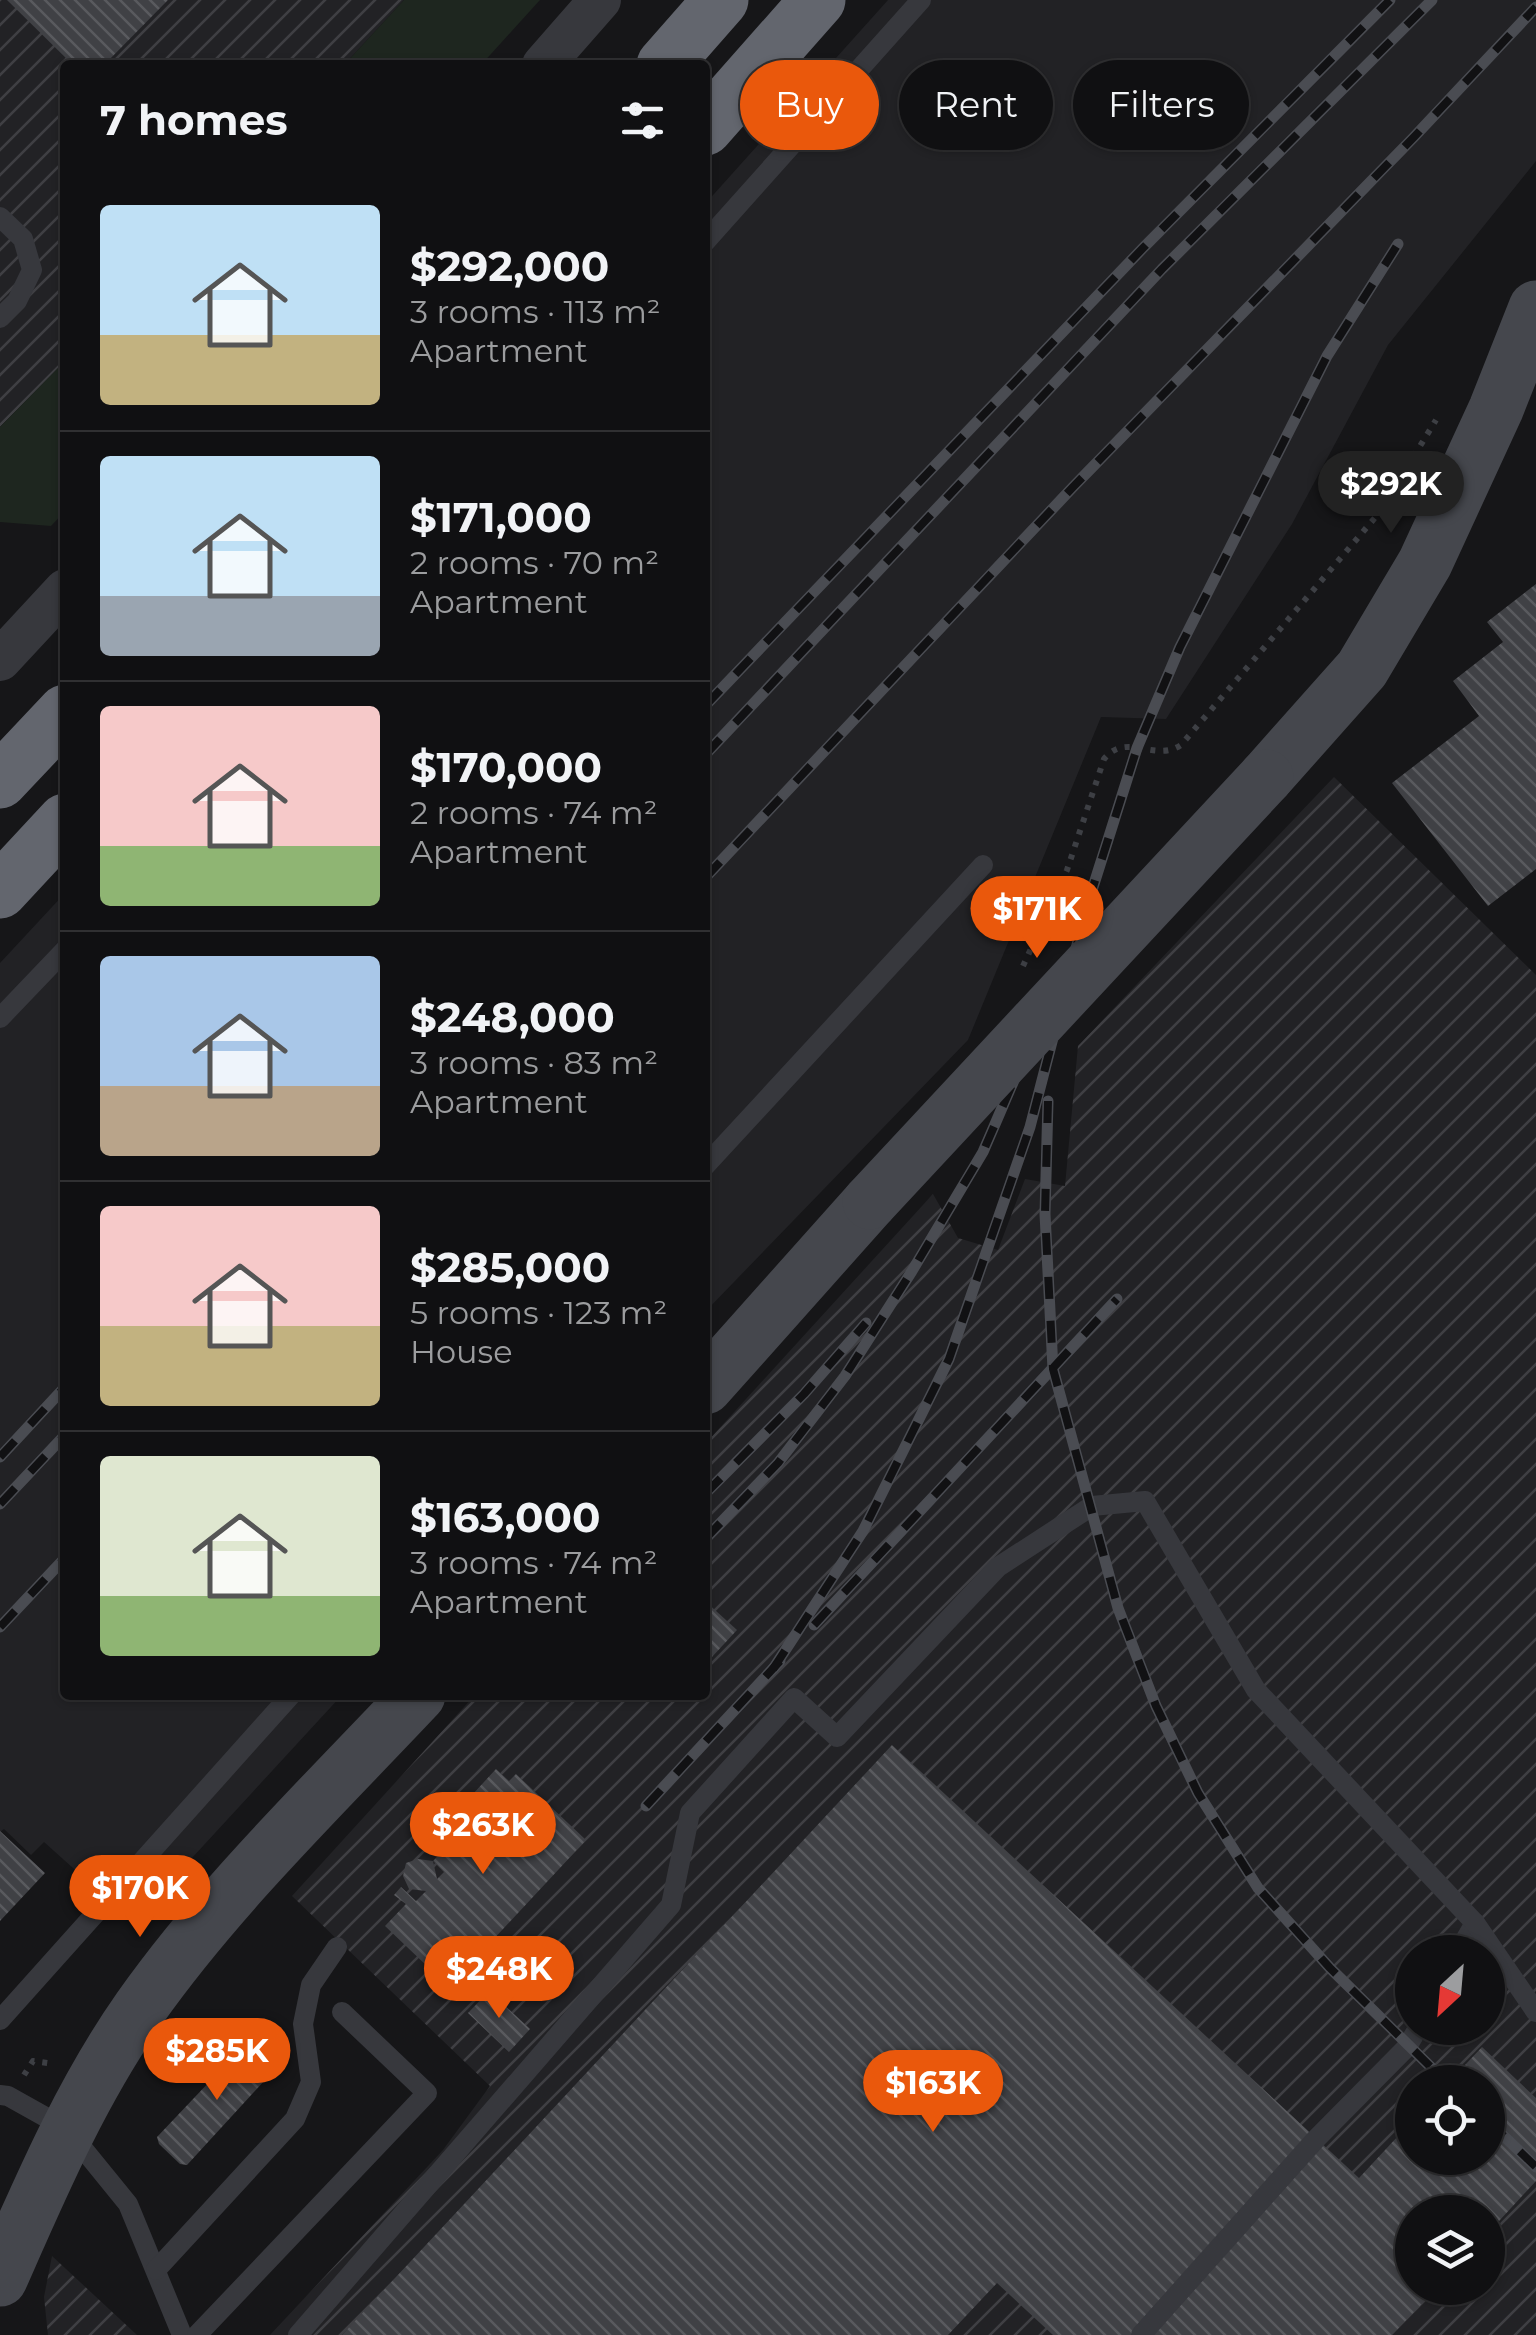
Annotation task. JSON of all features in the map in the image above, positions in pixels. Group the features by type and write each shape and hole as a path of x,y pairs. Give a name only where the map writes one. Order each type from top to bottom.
{"highway":[{"path":"668,60 721,0"},
{"path":"710,122 818,0"},
{"path":"0,781 60,717"},
{"path":"0,891 60,826"}],"street":[{"path":"547,60 600,0"},
{"path":"710,1381 870,1202 1362,669 1426,563 1496,409 1536,308"},
{"path":"6,641 60,594"},
{"path":"0,2279 67,2129 140,2009 232,1894 413,1700"}],"lane":[{"path":"710,236 920,0"},
{"path":"0,216 22,239 32,270 17,301 0,318"},
{"path":"710,1161 982,865"},
{"path":"0,1018 60,955"},
{"path":"298,2335 671,1905 690,1813 794,1698 837,1737 998,1567 1092,1506 1145,1502 1256,1690 1475,1922 1536,2012"},
{"path":"0,2020 287,1700"},
{"path":"1468,1935 1475,1922"},
{"path":"156,2270 294,2119 312,2082 304,2024 311,1984 337,1947"},
{"path":"197,2335 427,2093 342,2012"},
{"path":"1141,2335 1316,2139 1408,2045"},
{"path":"0,2095 67,2129 128,2204 182,2335"}],"path":[{"path":"1021,970 1067,870 1104,759 1111,750 1128,744 1160,754 1182,746 1379,513 1441,413"}],"shaded area":[{"path":"0,0 404,0 349,60 60,60 60,366 0,427"},
{"path":"404,0 540,0 486,60 349,60"},
{"path":"888,0 1536,0 1536,161 1388,345 1292,524 1166,719 1101,717 968,1040 710,1307 710,198 753,150 879,150 879,60 834,60"},
{"path":"60,366 60,516 51,526 0,522 0,427"},
{"path":"1334,777 1536,975 1536,2335 270,2335 443,2150 490,2086 292,1896 470,1700 710,1700 710,1439 933,1194 958,1238 998,1250 1025,1179 1065,1186 1078,1046"},
{"path":"60,898 60,1700 337,1700 133,1922 44,1842 31,1855 4,1829 0,1832 0,963"},
{"path":"52,2256 137,2335 48,2335 44,2297"}],"building":[{"path":"7,0 168,0 109,60 68,60"},
{"path":"1536,584 1536,869 1488,906 1392,783 1479,716 1453,681 1503,642 1487,622"},
{"path":"710,1606 737,1630 710,1657"},
{"path":"892,1745 1359,2178 1395,2139 1395,2175 1505,2175 1505,2069 1536,2098 1536,2181 1505,2215 1505,2195 1395,2195 1395,2305 1421,2305 1392,2335 1053,2335 997,2283 948,2335 342,2335"},
{"path":"496,1769 509,1781 516,1774 586,1840 449,1987 385,1926 406,1904 394,1895 401,1887 416,1901 426,1891 409,1889 403,1876 406,1863 418,1859 433,1861 485,1806 472,1795","holes":["433,1861 444,1872 437,1879"]},
{"path":"0,1831 45,1873 0,1921"},
{"path":"489,1991 530,2029 509,2052 468,2013"},
{"path":"249,2040 254,2040 276,2061 277,2067 187,2165 180,2164 159,2144 157,2137"},
{"path":"1482,2047 1501,2065 1465,2065"}],"railway":[{"path":"710,701 1143,248 1390,0"},
{"path":"710,750 1162,269 1432,0"},
{"path":"710,873 1073,487 1536,7"},
{"path":"773,1669 863,1531 949,1359 1030,1127 1087,906 1137,748 1180,647 1327,356 1398,244"},
{"path":"710,1534 778,1463 845,1376 912,1271 983,1152 1059,976"},
{"path":"1048,1101 1045,1214 1053,1369 1118,1608 1156,1706 1198,1793 1258,1888 1330,1968 1429,2065"},
{"path":"814,1625 1117,1299"},
{"path":"710,1489 804,1394 866,1323"},
{"path":"0,1457 60,1392"},
{"path":"0,1504 60,1440"},
{"path":"0,1627 60,1563"},
{"path":"646,1806 780,1661"},
{"path":"1505,2137 1536,2167"}]}
